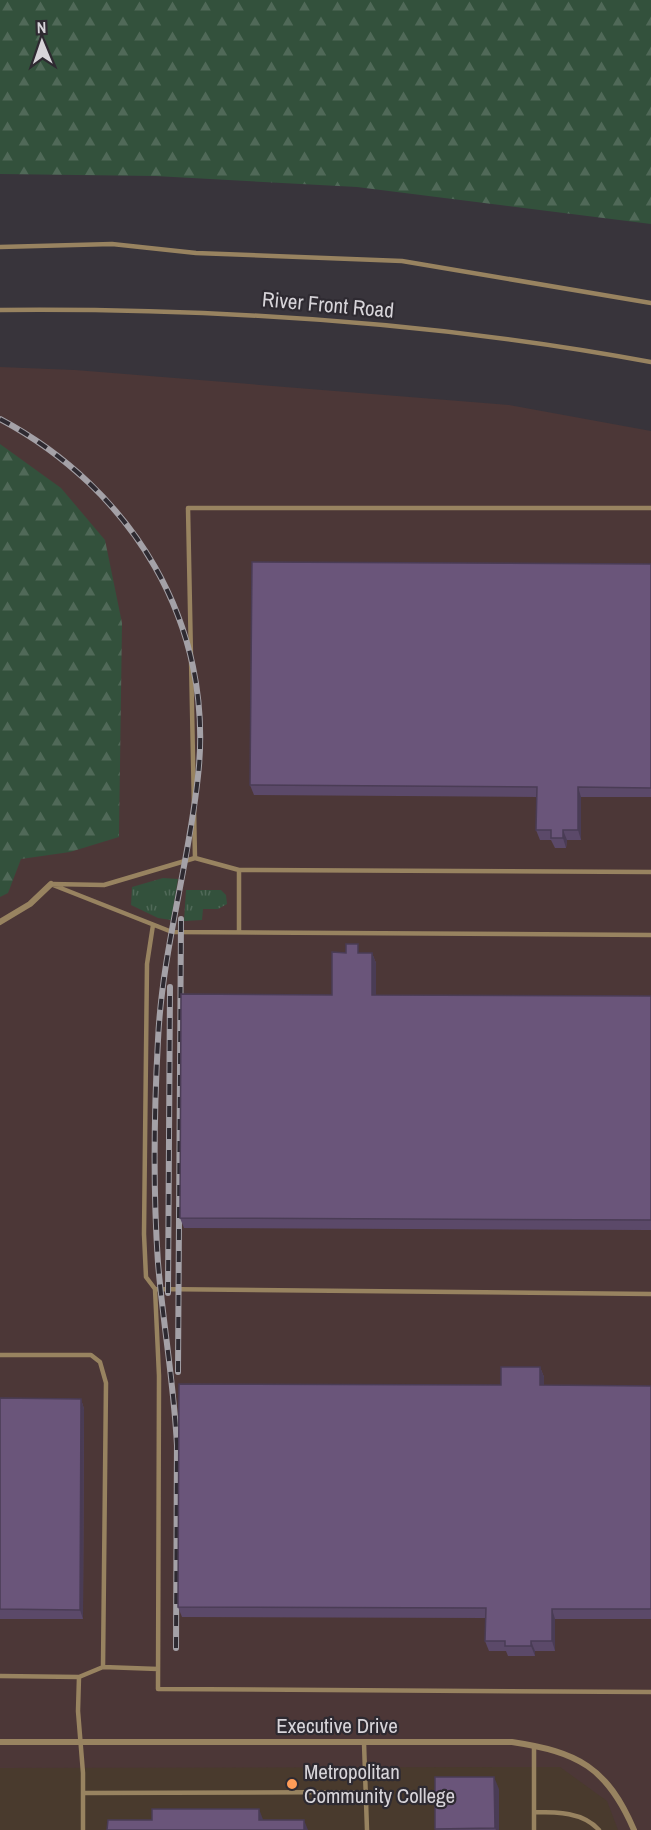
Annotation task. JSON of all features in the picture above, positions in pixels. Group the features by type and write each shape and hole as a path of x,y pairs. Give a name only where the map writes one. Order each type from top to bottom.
{"street":[{"path":"0,922 30,904 51,884"},
{"name":"Executive Drive","path":"0,1742 512,1742 553,1748 589,1767 607,1782 621,1799 634,1830"}],"lane":[{"path":"0,247 112,244 196,253 402,261 651,303"},
{"name":"River Front Road","path":"0,310 206,312 331,320 505,339 651,362"},
{"path":"195,858 188,508 651,508"},
{"path":"51,884 104,885 195,858 239,870 651,872"},
{"path":"238,932 239,870"},
{"path":"51,884 172,932 651,935"},
{"path":"153,925 147,964 144,1234 146,1277 155,1289 159,1376 158,1689 651,1692"},
{"path":"155,1289 651,1294"},
{"path":"0,1355 91,1355 100,1362 106,1383 103,1667"},
{"path":"0,1676 79,1677 103,1667 158,1669"},
{"path":"79,1677 78,1711 82,1743 83,1830"},
{"path":"364,1743 367,1830"},
{"path":"534,1746 534,1830"},
{"path":"83,1793 366,1792"},
{"path":"534,1812 560,1813 586,1818 599,1830"}],"shaded area":[{"path":"0,367 75,370 509,405 651,431 651,1830 0,1830"},
{"name":"Metropolitan Community College","path":"560,1767 607,1801 618,1830 0,1830 0,1768"}],"green space":[{"path":"0,0 651,0 651,224 357,187 155,176 0,174"},
{"path":"0,444 61,488 105,540 122,623 119,837 70,852 21,859 8,893 0,897"},
{"path":"163,878 178,879 171,920 158,918 131,905 132,887"},
{"path":"186,890 221,890 226,895 227,904 218,909 203,909 202,920 184,921"}],"building":[{"path":"252,562 651,564 651,788 578,787 578,830 563,830 563,838 551,838 551,830 536,830 537,787 250,785"},
{"path":"346,944 358,944 358,953 372,953 372,995 651,996 651,1220 180,1218 181,994 332,995 332,952 346,953"},
{"path":"501,1367 540,1367 540,1385 651,1386 651,1609 552,1609 552,1641 531,1641 531,1646 505,1646 505,1641 485,1641 486,1608 178,1607 179,1384 501,1385"},
{"path":"0,1398 81,1399 80,1610 0,1609"},
{"path":"435,1777 494,1777 495,1828 435,1829"},
{"path":"152,1809 259,1809 259,1820 304,1820 304,1830 107,1830 108,1820 152,1820"}],"railway":[{"path":"0,419 47,448 89,483 125,523 155,567 178,615 193,666 200,720 198,776 189,842 160,1007 155,1123 155,1208 158,1263 177,1446"},
{"path":"178,1372 181,919"},
{"path":"168,1293 170,987"},
{"path":"176,1648 177,1438"}],"place":[{"name":"Metropolitan Community College","path":"292,1784"}]}
